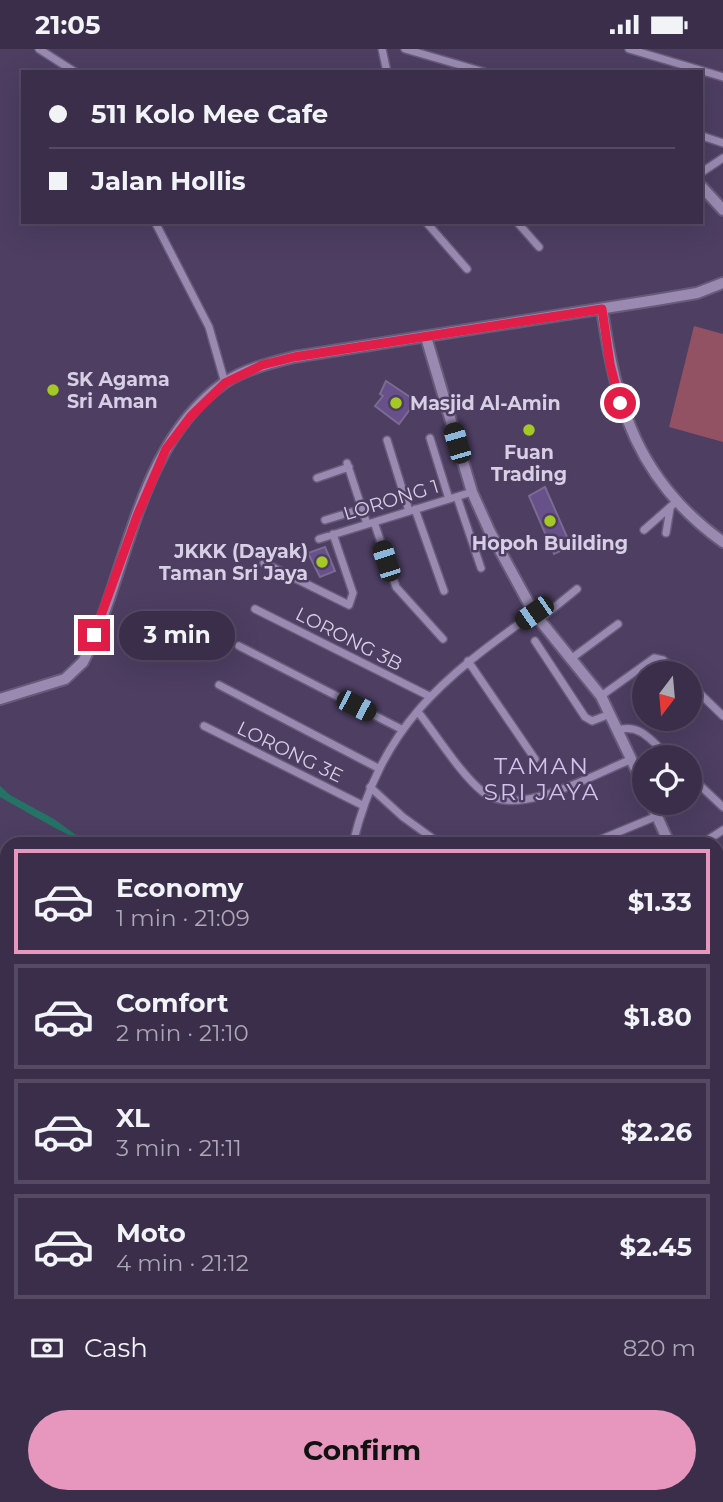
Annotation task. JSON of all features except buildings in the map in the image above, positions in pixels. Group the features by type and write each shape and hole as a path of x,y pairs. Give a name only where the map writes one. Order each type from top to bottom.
{"main road":[{"path":"703,188 723,210"},
{"path":"0,699 65,679 83,662 160,459 191,416 225,383 262,365 294,357 698,293 723,283"},
{"path":"602,309 610,364 628,427 639,450 674,505 723,542"},
{"path":"426,337 472,492 502,557 537,616 601,696 632,764"},
{"path":"657,816 666,837"}],"street":[{"path":"39,49 72,70"},
{"path":"382,49 387,70"},
{"path":"404,49 477,70"},
{"path":"629,49 700,70"},
{"path":"664,59 666,49"},
{"path":"703,71 723,77"},
{"path":"703,136 723,142"},
{"path":"703,171 723,158"},
{"path":"156,224 209,327 225,383"},
{"path":"428,224 467,269"},
{"path":"519,224 539,247"},
{"path":"430,438 481,568"},
{"path":"387,440 444,591"},
{"path":"317,478 348,465 362,509 396,587 443,639"},
{"name":"LORONG 1","path":"319,539 472,492"},
{"path":"644,530 674,505"},
{"path":"666,533 674,505"},
{"path":"325,520 362,509"},
{"path":"264,563 349,605 353,593 333,534"},
{"path":"354,837 362,805 379,768 429,696 468,661 577,589"},
{"name":"LORONG 3B","path":"255,609 429,696"},
{"path":"572,658 618,624"},
{"path":"535,641 585,717 592,721 610,714"},
{"path":"239,646 403,730"},
{"path":"468,661 535,759"},
{"path":"601,696 632,674"},
{"path":"219,685 379,768"},
{"path":"702,696 723,716"},
{"path":"418,712 476,786 496,799 517,801 545,795 630,760"},
{"name":"LORONG 3E","path":"204,726 362,805"},
{"path":"617,730 630,727 639,730 656,745"},
{"path":"370,787 403,817 431,837"},
{"path":"702,789 723,807"},
{"path":"606,837 657,816"}],"shaded area":[{"path":"694,326 723,334 723,442 669,427"},
{"path":"0,786 10,795 54,819 79,837 73,837 0,797"}],"place":[{"name":"SK Agama Sri Aman","path":"53,390"},
{"name":"Masjid Al-Amin","path":"396,403"},
{"name":"Fuan Trading","path":"529,430"},
{"name":"Hopoh Building","path":"550,521"},
{"name":"JKKK (Dayak) Taman Sri Jaya","path":"322,562"}],"district":[{"name":"TAMAN SRI JAYA","path":"542,779"}],"route":[{"path":"94,635 137,516 166,449 203,402 225,383 262,365 294,357 602,309 610,364 620,403"}]}
